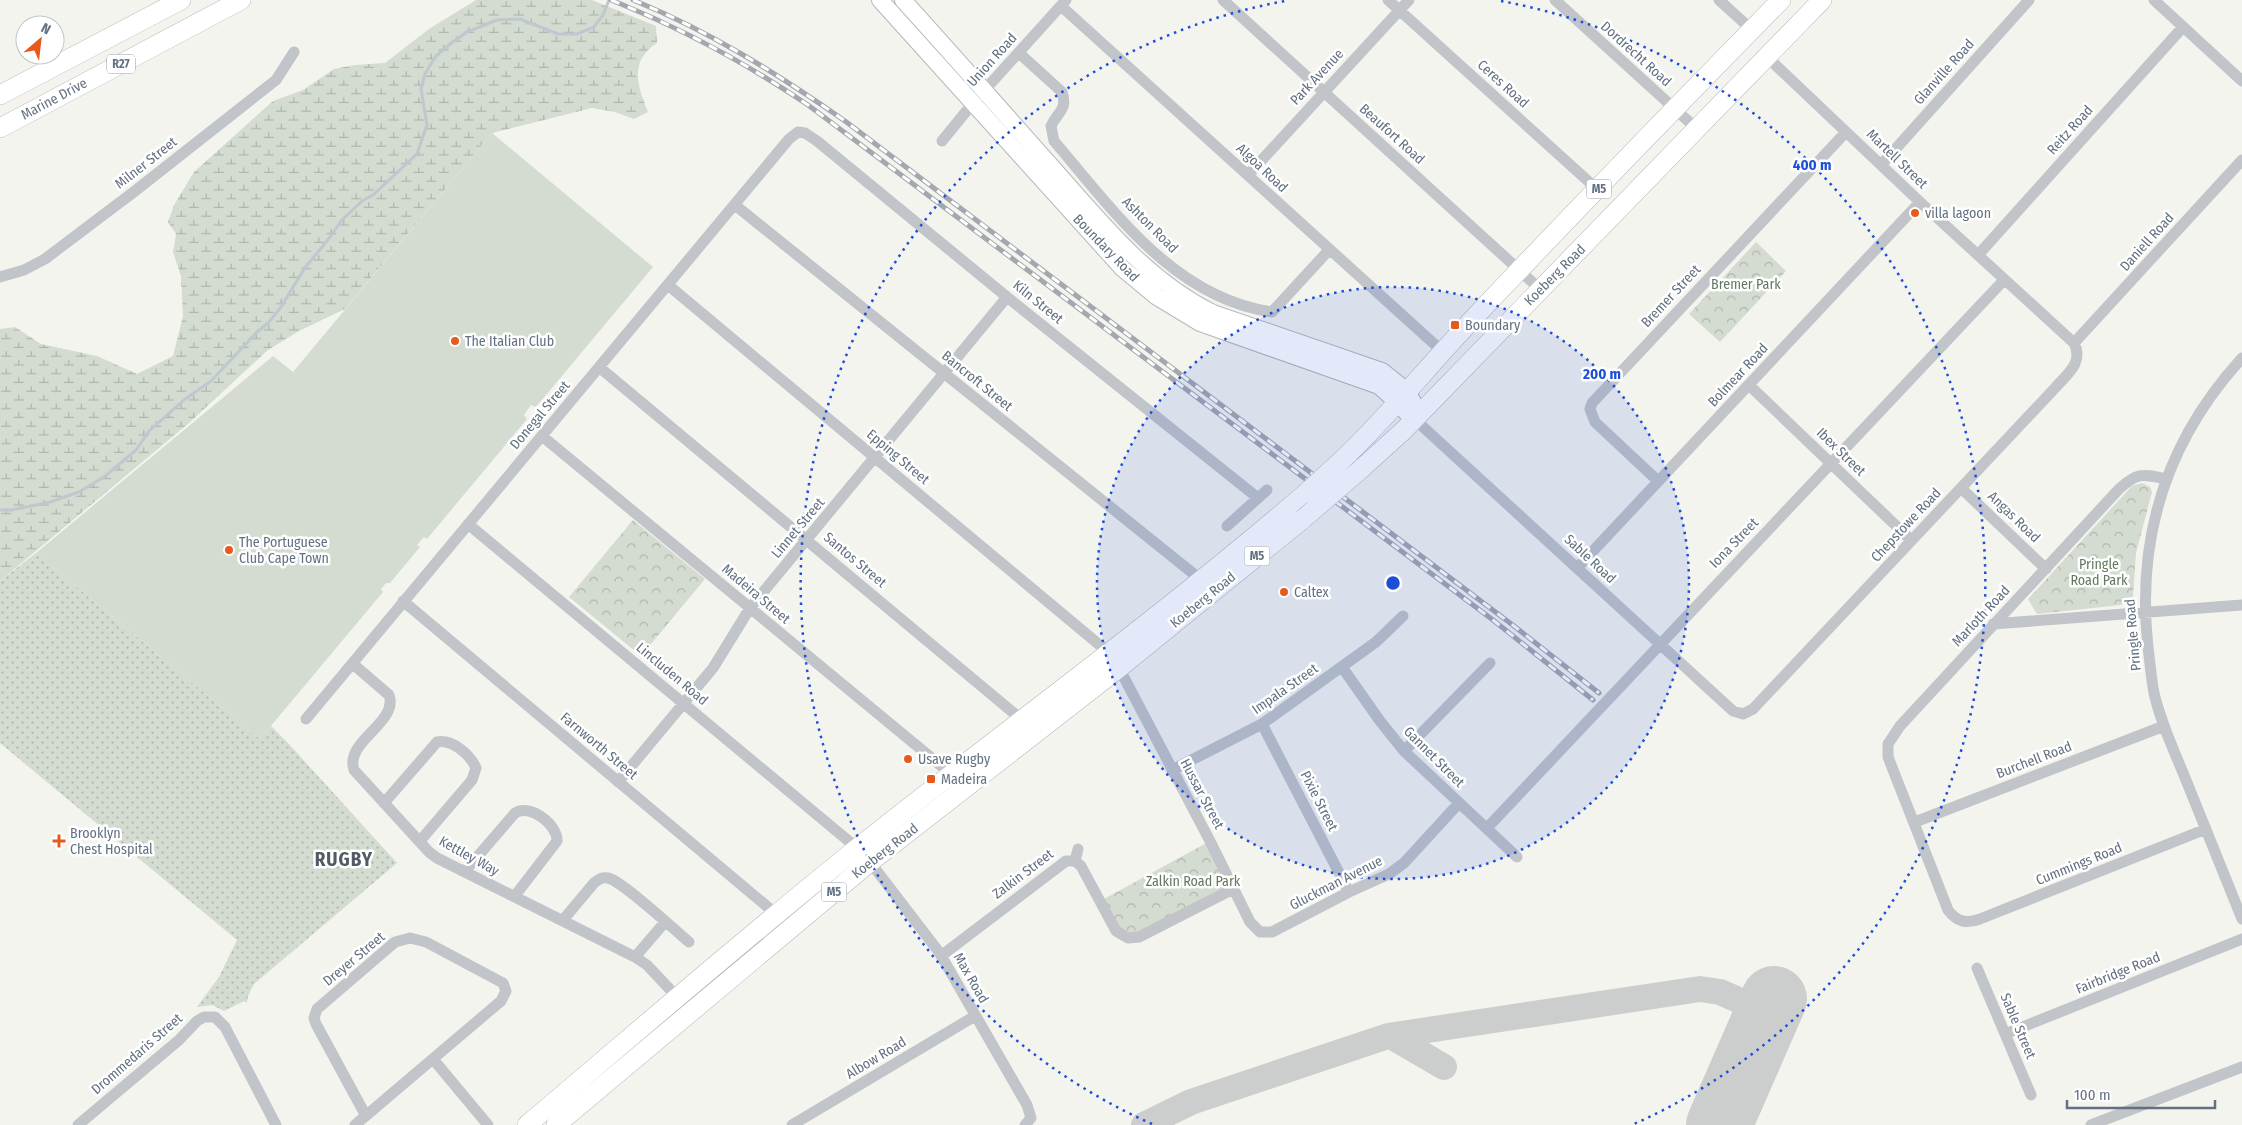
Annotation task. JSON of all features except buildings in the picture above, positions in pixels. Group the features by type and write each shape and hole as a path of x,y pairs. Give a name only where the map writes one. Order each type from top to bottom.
{"main road":[{"name":"Marine Drive","path":"0,95 181,0"},
{"name":"Marine Drive","path":"0,128 241,0"},
{"name":"Boundary Road","path":"880,0 978,97"},
{"name":"Boundary Road","path":"903,0 978,97 1122,268 1157,297 1200,323 1223,333 1368,382 1402,397"},
{"name":"Koeberg Road","path":"527,1125 776,914 863,855 1119,668 1296,514 1342,460 1402,397 1442,351 1781,0"},
{"name":"Koeberg Road","path":"556,1125 863,855 951,774 1108,654 1200,579 1361,469 1418,420 1822,0"},
{"path":"1402,397 1418,420"}],"street":[{"name":"Beaufort Road","path":"1223,0 1541,290"},
{"name":"Ceres Road","path":"1388,0 1598,190"},
{"name":"Park Avenue","path":"1248,175 1408,0"},
{"name":"Dordrecht Road","path":"1555,0 1697,129"},
{"path":"1719,0 1752,30"},
{"name":"Glanville Road","path":"1882,164 2030,0"},
{"path":"2154,0 2242,81"},
{"name":"Union Road","path":"942,141 978,97 1064,3"},
{"name":"Algoa Road","path":"1064,3 1329,250 1442,351"},
{"name":"Reitz Road","path":"1979,254 2183,27"},
{"name":"Milner Street","path":"0,277 24,270 45,259 128,196 276,80 294,52"},
{"name":"Ashton Road","path":"1019,52 1062,92 1065,100 1064,106 1051,126 1054,141 1144,243 1184,277 1225,300 1272,312 1329,250"},
{"name":"Martell Street","path":"1767,57 1920,202 2074,343"},
{"name":"Donegal Street","path":"306,719 789,139 798,132"},
{"name":"Kiln Street","path":"798,132 806,133 817,140 1007,297 1263,494 1227,526"},
{"name":"Bremer Street","path":"1658,481 1595,422 1590,409 1592,403 1846,132"},
{"name":"Daniell Road","path":"2074,343 2242,160"},
{"name":"Bolmear Road","path":"1578,567 1750,386 1920,202"},
{"name":"Bancroft Street","path":"735,205 1200,579"},
{"name":"Iona Street","path":"1487,828 2004,280"},
{"name":"Epping Street","path":"668,285 876,457 1108,654 1119,668"},
{"name":"Linnet Street","path":"618,782 713,668 750,608 1007,297"},
{"name":"Chepstowe Road","path":"1738,714 1748,713 1753,709 2075,366 2078,351 2074,343"},
{"name":"Pringle Road","path":"2242,358 2202,407 2182,442 2166,479 2155,516 2149,547 2144,613 2154,693 2164,726 2242,919"},
{"name":"Santos Street","path":"599,367 1022,720"},
{"name":"Ibex Street","path":"1750,386 1911,540"},
{"name":"Sable Road","path":"1418,420 1738,714"},
{"name":"Madeira Street","path":"542,436 951,774"},
{"name":"Marloth Road","path":"1915,822 1888,757 1888,744 1900,726 1993,624 2133,476 2144,474 2166,479"},
{"name":"Angas Road","path":"1961,488 2046,569"},
{"name":"Lincluden Road","path":"468,524 863,855"},
{"name":"Farnworth Street","path":"403,601 776,914"},
{"path":"1993,624 2242,605"},
{"name":"Impala Street","path":"1172,770 1262,724 1376,642 1403,616"},
{"path":"1404,751 1490,663"},
{"name":"Kettley Way","path":"353,664 377,683 390,698 387,713 355,751 352,765 357,774 420,841 437,858 635,957 654,971 678,998"},
{"name":"Hussar Street","path":"1119,668 1250,922 1260,932"},
{"name":"Gannet Street","path":"1342,668 1404,751 1517,857"},
{"name":"Pixie Street","path":"1262,724 1349,892"},
{"name":"Burchell Road","path":"1915,822 2164,726"},
{"path":"384,803 437,742 443,741 452,744 470,758 476,768 474,777 420,841"},
{"name":"Gluckman Avenue","path":"1260,932 1272,932 1349,892 1376,881 1404,863 1459,803"},
{"path":"465,872 515,813 524,809 535,812 555,830 557,841 514,896"},
{"name":"Cummings Road","path":"1915,822 1948,910 1961,922 1973,922 2206,829"},
{"path":"1074,861 1078,849"},
{"name":"Max Road","path":"863,855 941,956 1024,1098 1028,1122"},
{"name":"Zalkin Street","path":"941,956 1063,861 1074,861 1083,868 1116,931 1128,938 1140,937 1233,889"},
{"path":"563,920 594,883 600,878 606,877 620,884 689,942"},
{"path":"635,957 665,922"},
{"name":"Dreyer Street","path":"355,1125 366,1116 433,1058 501,1001 506,994 506,988 500,980 426,942 410,938 395,942 317,1010 315,1014 316,1024 366,1116"},
{"name":"Fairbridge Road","path":"2005,1034 2242,939"},
{"name":"Sable Street","path":"1977,968 2031,1095"},
{"name":"Drommedaris Street","path":"78,1125 179,1040 197,1021 208,1016 218,1019 225,1026 276,1125"},
{"name":"Albow Road","path":"792,1125 975,1016"},
{"path":"433,1058 488,1125"},
{"path":"2091,1125 2242,1067"}],"green space":[{"path":"476,0 592,0 656,26 657,43 642,58 638,74 641,92 648,112 634,119 615,112 592,108 492,133 345,309 299,331 268,350 189,423 0,581 0,329 15,327 41,344 97,356 137,374 173,356 183,316 181,276 173,252 176,234 168,222 174,205 194,172 273,101 303,90 334,69 355,65 385,63 429,29"},
{"path":"492,133 653,267 536,407 531,405 524,415 527,419 427,539 424,537 417,545 420,547 390,583 386,583 381,589 383,592 260,739 36,553 273,356 293,372"},
{"name":"Bremer Park","path":"1756,242 1786,271 1720,342 1689,314"},
{"name":"Pringle Road Park","path":"2142,483 2150,487 2152,492 2136,553 2133,597 2121,605 2037,614 2028,599 2132,486"},
{"path":"633,520 705,579 641,656 569,597"},
{"path":"36,553 260,739 271,726 397,863 254,984 247,1003 244,1001 224,1011 212,1005 197,1007 219,977 237,940 0,743 0,581"},
{"name":"Zalkin Road Park","path":"1210,841 1233,890 1139,939 1121,935 1102,900"}],"waterway":[{"path":"0,510 11,510 50,502 79,492 104,477 136,450 149,431 184,400 211,381 257,332 268,323 281,307 304,269 341,221 362,201 373,195 417,154 427,125 421,89 425,74 435,57 450,44 467,32 497,20 520,19 558,34 577,34 594,27 603,15 609,0"}],"taxiway":[{"path":"1144,1125 1191,1102 1388,1036 1700,989 1720,992 1768,1013"},
{"path":"1391,1036 1444,1067"}],"runway":[{"path":"1719,1125 1774,999"}],"railway":[{"path":"611,0 688,34 761,75 808,105 1493,620 1593,700"},
{"path":"633,0 689,25 742,54 845,121 1514,626 1599,693"}],"place":[{"name":"villa lagoon","path":"1915,213"},
{"name":"Boundary","path":"1455,325"},
{"name":"The Italian Club","path":"455,341"},
{"name":"The Portuguese Club Cape Town","path":"229,550"},
{"name":"Caltex","path":"1284,592"},
{"name":"Usave Rugby","path":"908,759"},
{"name":"Madeira","path":"931,779"},
{"name":"Brooklyn Chest Hospital","path":"59,841"}],"district":[{"name":"RUGBY","path":"344,859"}]}
